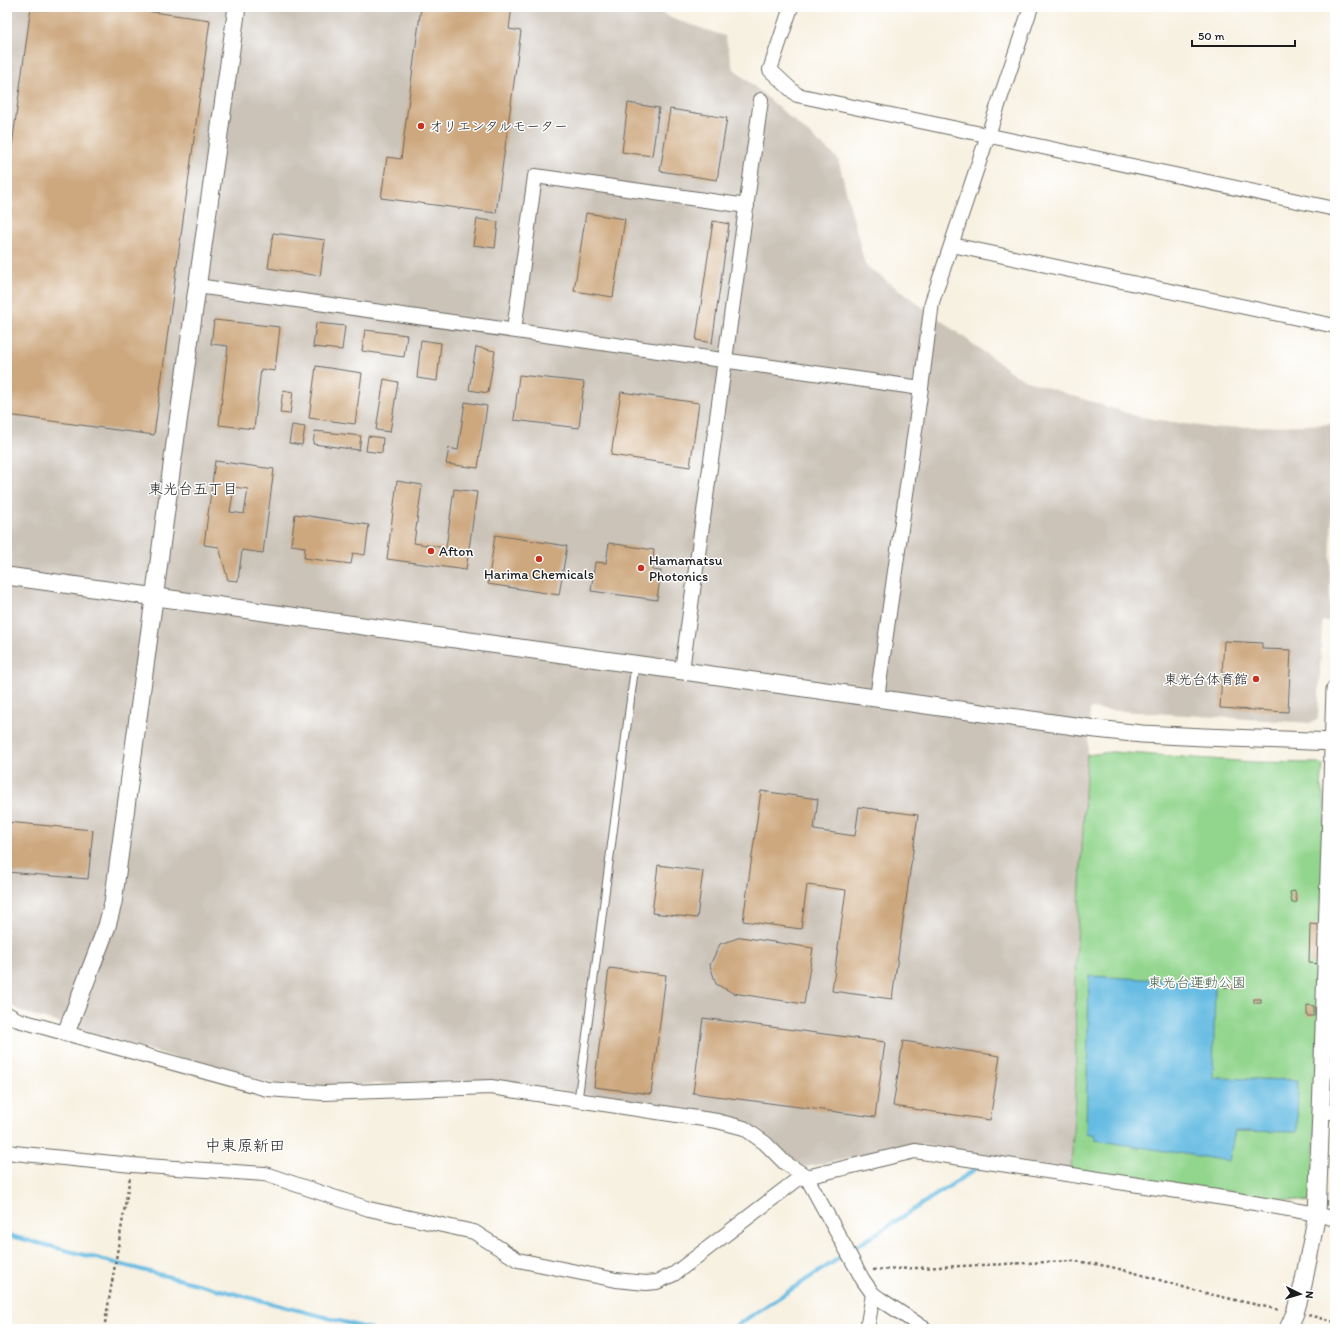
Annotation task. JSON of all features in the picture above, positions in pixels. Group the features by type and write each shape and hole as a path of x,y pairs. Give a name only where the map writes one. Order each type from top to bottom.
{"street":[{"path":"66,1033 107,926 113,903 197,286 237,7"},
{"path":"791,7 770,70 796,95 1335,209"},
{"path":"877,698 932,302 1031,7"},
{"path":"682,670 761,100"},
{"path":"514,330 536,176 746,206"},
{"path":"952,245 1335,326"},
{"path":"197,286 921,388"},
{"path":"7,576 1096,729 1204,737 1334,742"},
{"path":"1288,1329 1295,1313 1303,1284 1317,1214 1328,1112 1335,689"},
{"path":"7,1014 18,1020 267,1089 323,1093 491,1087 717,1121 744,1128 764,1143 785,1163 806,1176 873,1294 925,1329"},
{"path":"7,1151 14,1153 132,1165 265,1174 369,1209 474,1232 518,1260 616,1280 646,1283 657,1282 674,1274 798,1179 915,1151 1237,1200 1317,1214 1335,1219"},
{"path":"867,1329 873,1294"}],"lane":[{"path":"578,1100 635,664"}],"path":[{"path":"104,1329 132,1165"},
{"path":"858,1270 1071,1261 1109,1266 1192,1289 1335,1322"}],"shaded area":[{"path":"7,7 652,7 673,19 725,36 733,68 838,159 865,265 1014,374 1027,381 1139,417 1212,428 1335,424 1329,621 1322,621 1318,719 1312,723 1090,709 1075,978 1076,1078 1071,1171 922,1144 806,1167 800,1165 762,1132 746,1122 729,1116 486,1080 318,1086 276,1084 217,1070 25,1013 7,1003"}],"green space":[{"name":"東光台運動公園","path":"1112,752 1252,762 1319,763 1323,766 1321,787 1325,803 1313,1198 1308,1202 1071,1171 1076,1078 1075,978 1087,755"},
{"path":"1335,1009 1335,1104 1332,1104"}],"water":[{"path":"1089,976 1179,981 1185,983 1186,979 1215,987 1213,1078 1298,1080 1297,1132 1235,1131 1229,1161 1095,1140 1095,1135 1086,1133"}],"building":[{"path":"31,7 117,7 210,20 154,435 7,415 7,182"},
{"path":"421,7 450,11 450,7 512,7 509,29 521,31 496,213 381,198 387,157 401,159"},
{"path":"628,103 659,108 652,156 622,152"},
{"path":"670,109 727,118 717,180 660,171"},
{"path":"586,213 625,219 613,297 574,291"},
{"path":"477,219 498,222 495,248 473,245"},
{"path":"713,221 729,224 712,343 696,340"},
{"path":"273,233 325,240 320,276 268,268"},
{"path":"214,320 280,327 275,371 261,369 254,429 219,425 228,346 211,344"},
{"path":"316,323 345,326 342,350 313,347"},
{"path":"365,330 407,335 404,357 362,351"},
{"path":"421,340 441,343 437,381 417,378"},
{"path":"476,347 495,351 488,393 469,390"},
{"path":"316,366 362,373 355,424 309,418"},
{"path":"519,375 584,382 579,428 514,420"},
{"path":"384,379 398,382 390,432 376,430"},
{"path":"283,390 293,392 290,414 280,413"},
{"path":"621,392 699,403 690,467 611,455"},
{"path":"465,402 487,406 478,468 446,464 449,448 458,450"},
{"path":"292,425 305,427 302,445 289,443"},
{"path":"315,431 361,436 359,450 313,444"},
{"path":"368,436 383,438 382,453 366,451"},
{"path":"215,461 274,469 263,553 242,550 238,581 228,580 219,547 204,545","holes":["234,487 248,489 244,514 230,512"]},
{"path":"397,481 422,485 414,543 446,548 454,489 477,492 466,570 387,559"},
{"path":"295,514 369,525 365,555 353,553 351,564 304,558 305,547 291,545"},
{"path":"495,535 567,546 559,595 488,584"},
{"path":"609,543 654,550 652,570 661,571 657,600 591,591 595,562 606,563"},
{"name":"東光台体育館","path":"1224,641 1262,643 1262,649 1291,650 1288,712 1220,708"},
{"path":"761,791 818,799 814,830 855,836 859,807 918,815 892,999 832,991 846,890 807,885 801,929 743,921"},
{"path":"7,822 93,830 88,879 7,872"},
{"path":"658,865 703,871 697,918 652,913"},
{"path":"1295,891 1297,902 1292,903 1290,892"},
{"path":"1310,924 1321,925 1320,964 1309,963"},
{"path":"741,937 813,948 804,1004 733,993 716,984 710,965 720,944"},
{"path":"609,968 666,975 651,1094 594,1087"},
{"path":"1228,982 1236,984 1235,989 1224,987 1225,983"},
{"path":"1254,999 1261,999 1261,1003 1254,1003"},
{"path":"1307,1005 1314,1006 1314,1016 1307,1016"},
{"path":"703,1018 885,1042 875,1117 693,1093"},
{"path":"903,1041 1000,1056 990,1120 893,1106"}],"waterway":[{"path":"851,1250 979,1167 982,1167"},
{"path":"7,1235 371,1329"},
{"path":"731,1329 841,1257"}],"place":[{"name":"オリエンタルモーター","path":"421,126"},
{"name":"Afton","path":"431,551"},
{"name":"Harima Chemicals","path":"539,559"},
{"name":"Hamamatsu Photonics","path":"641,568"},
{"name":"東光台体育館","path":"1256,679"}],"district":[{"name":"東光台五丁目","path":"193,489"},
{"name":"中東原新田","path":"245,1145"}]}
